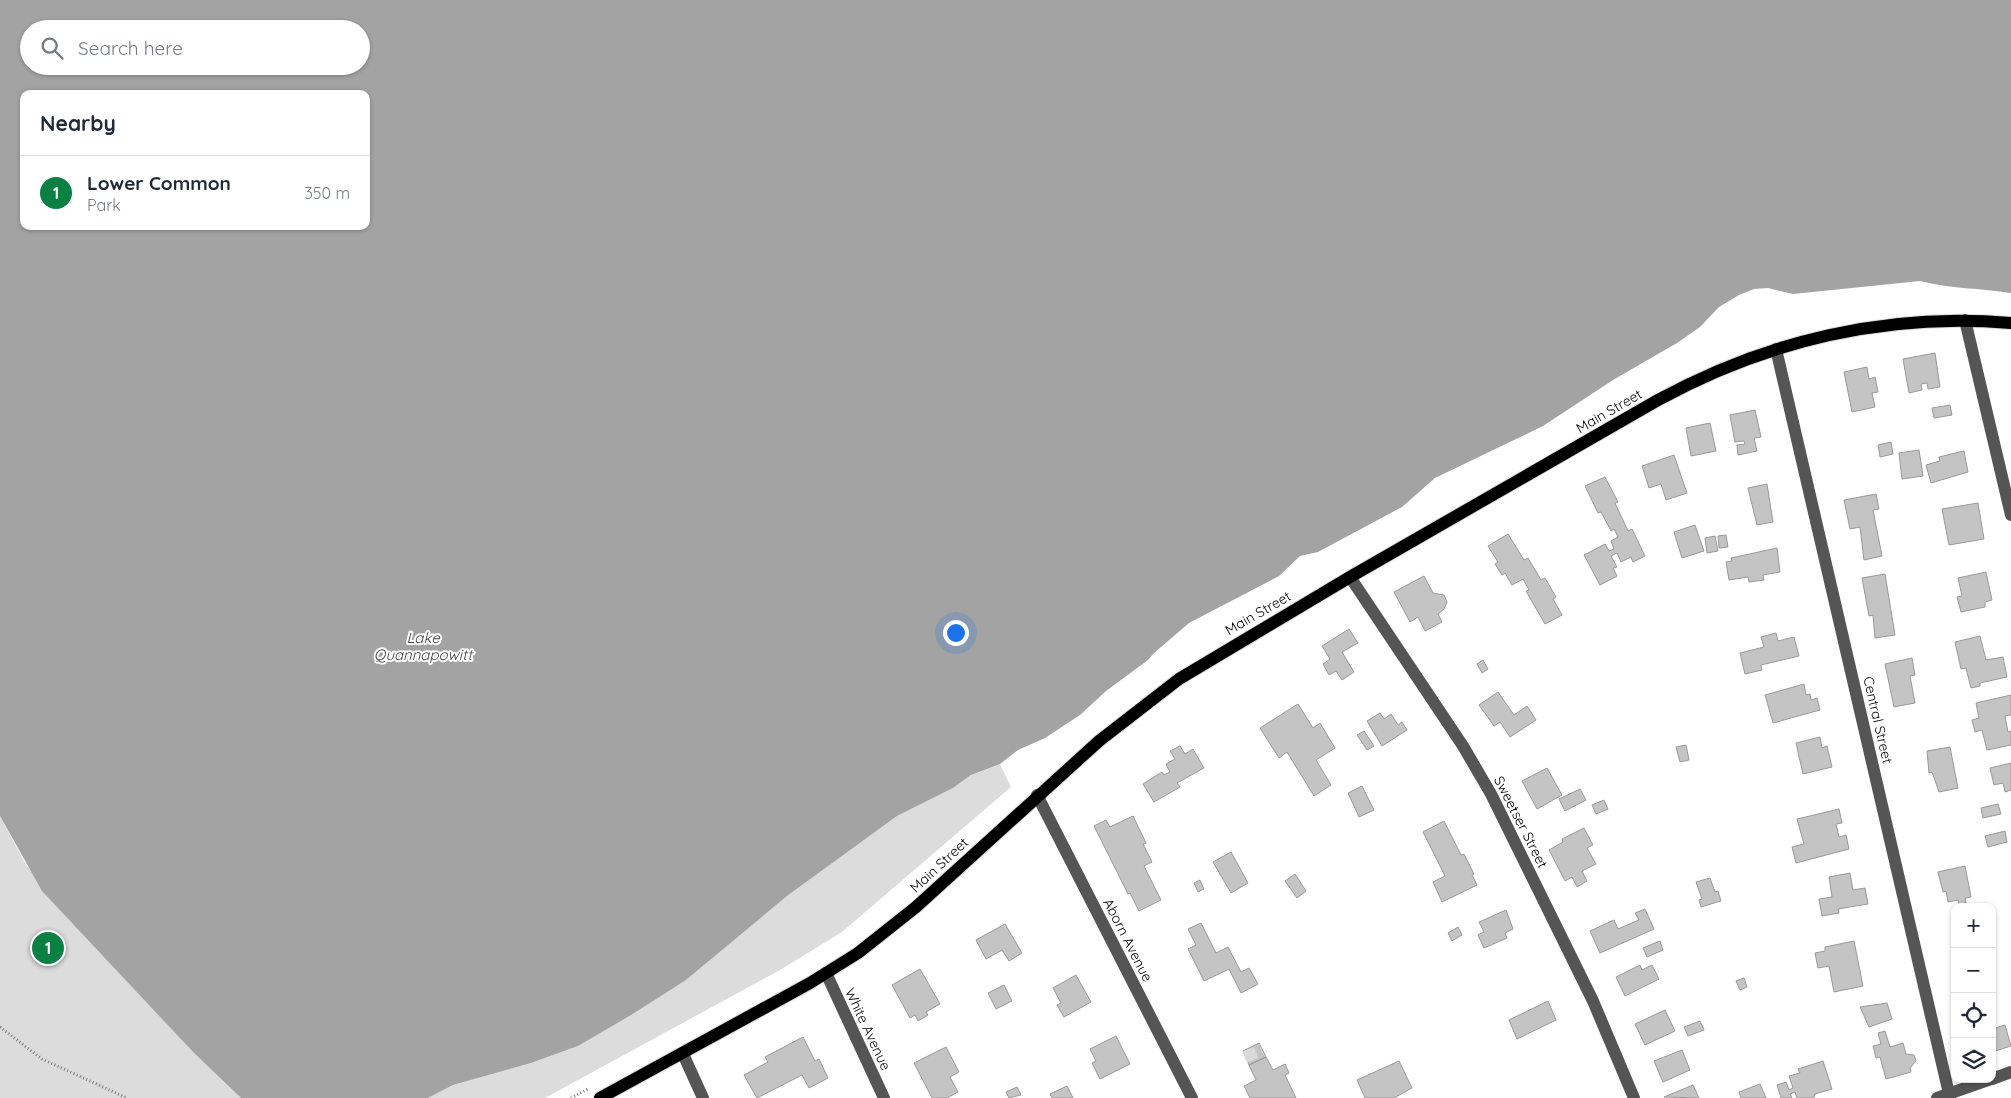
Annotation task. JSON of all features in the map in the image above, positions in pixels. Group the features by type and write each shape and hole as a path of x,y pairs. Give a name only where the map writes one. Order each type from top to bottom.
{"main road":[{"name":"Main Street","path":"600,1098 682,1054 858,953 903,918 1099,740 1179,679 1350,576 1687,384 1776,349 1831,334 1878,326 1965,320 2011,323"}],"street":[{"path":"1965,320 2011,516"},
{"name":"Central Street","path":"1776,349 1950,1096"},
{"name":"Sweetser Street","path":"1350,576 1463,746 1491,794 1593,1002 1634,1098"},
{"name":"Aborn Avenue","path":"1037,795 1192,1098"},
{"name":"White Avenue","path":"826,973 884,1098"},
{"path":"682,1054 703,1098"},
{"path":"1996,1077 2011,1072"},
{"path":"1937,1098 1950,1096 1981,1083"}],"path":[{"path":"0,1027 42,1059 127,1098"}],"shaded area":[{"path":"1000,764 1011,787 842,932 780,970 545,1098 428,1098 453,1085 531,1063 578,1046 686,980 787,896 897,816 953,788 971,775"},
{"path":"0,816 26,865 194,1053 241,1098 0,1098"}],"water":[{"name":"Lake Quannapowitt","path":"0,0 2011,0 2011,293 1943,286 1920,281 1793,294 1768,288 1754,289 1739,295 1719,307 1700,327 1677,343 1613,380 1543,426 1435,478 1402,507 1318,552 1300,556 1279,576 1189,623 1148,660 1106,691 1080,715 1045,738 1018,750 1000,764 971,775 953,788 897,816 787,896 686,980 578,1046 531,1063 453,1085 428,1098 241,1098 194,1053 42,891 0,816"}],"building":[{"path":"1935,353 1940,387 1928,389 1927,383 1921,384 1922,390 1909,393 1903,359"},
{"path":"1867,367 1869,379 1875,377 1878,392 1872,393 1875,407 1852,412 1844,372"},
{"path":"1950,405 1952,415 1934,418 1932,408"},
{"path":"1755,410 1761,437 1754,438 1757,451 1738,455 1737,445 1745,444 1744,441 1735,442 1730,415"},
{"path":"1710,423 1716,451 1691,456 1686,428"},
{"path":"1891,442 1893,454 1880,457 1878,445"},
{"path":"1919,450 1923,476 1902,479 1899,453"},
{"path":"1964,451 1968,472 1931,483 1926,465 1940,461 1939,457"},
{"path":"1674,455 1687,493 1666,500 1661,484 1649,488 1642,466"},
{"path":"1605,477 1618,502 1615,503 1628,531 1632,529 1645,556 1633,562 1631,557 1621,562 1617,553 1611,556 1617,567 1613,568 1617,576 1600,585 1584,555 1605,544 1609,551 1614,549 1611,541 1618,537 1614,529 1611,531 1601,512 1598,513 1585,486"},
{"path":"1767,484 1773,522 1757,525 1748,488"},
{"path":"1876,494 1879,509 1873,510 1882,556 1864,560 1860,527 1850,529 1844,500"},
{"path":"1978,503 1984,539 1949,545 1942,509"},
{"path":"1695,525 1704,551 1682,558 1674,532"},
{"path":"1508,534 1524,560 1528,558 1541,580 1545,578 1556,597 1553,599 1562,615 1545,624 1526,591 1529,590 1523,579 1512,585 1505,573 1502,575 1495,564 1498,562 1488,546"},
{"path":"1726,535 1728,547 1719,548 1718,536"},
{"path":"1715,536 1718,551 1707,553 1705,538"},
{"path":"1777,548 1780,572 1763,575 1764,580 1749,582 1748,577 1729,580 1726,562 1732,561 1731,558"},
{"path":"1986,572 1992,600 1985,602 1985,607 1961,612 1957,597 1962,596 1958,578"},
{"path":"1885,574 1895,635 1875,638 1873,615 1869,616 1862,578"},
{"path":"1424,576 1433,593 1444,595 1447,602 1444,609 1438,614 1442,622 1425,631 1418,617 1410,622 1394,592"},
{"path":"1349,629 1358,643 1342,652 1354,672 1342,680 1336,671 1329,675 1323,664 1330,659 1322,646"},
{"path":"1776,633 1778,641 1794,637 1799,656 1761,665 1762,670 1745,674 1740,653 1764,647 1761,637"},
{"path":"1980,636 1986,660 2003,657 2007,677 1980,683 1980,686 1971,688 1966,668 1961,669 1955,642"},
{"path":"1912,658 1915,675 1910,676 1915,703 1894,707 1885,664"},
{"path":"1483,660 1488,669 1482,673 1477,664"},
{"path":"1804,684 1806,695 1810,694 1811,700 1817,698 1820,710 1773,723 1765,695"},
{"path":"1498,692 1514,715 1527,706 1536,720 1510,737 1500,722 1494,726 1479,705"},
{"path":"2011,695 2011,715 2005,716 2008,732 2011,731 2011,745 1987,750 1982,730 1975,732 1972,720 1979,718 1976,703"},
{"path":"1298,704 1313,728 1320,723 1335,748 1316,760 1331,785 1314,796 1287,752 1279,758 1260,728"},
{"path":"1380,713 1384,719 1391,714 1398,725 1402,722 1407,730 1382,746 1367,721"},
{"path":"1364,731 1374,746 1367,750 1357,735"},
{"path":"1820,737 1822,748 1827,746 1832,767 1803,774 1796,743"},
{"path":"1686,745 1689,760 1680,762 1676,747"},
{"path":"1180,746 1185,754 1193,749 1204,768 1177,783 1180,787 1154,802 1143,784 1162,772 1164,775 1170,772 1166,764 1175,759 1170,751"},
{"path":"1950,747 1958,788 1939,792 1932,772 1929,773 1927,751"},
{"path":"2011,763 2011,790 2005,792 2003,783 1994,785 1990,768"},
{"path":"1547,768 1562,795 1537,809 1522,781"},
{"path":"1362,786 1374,810 1359,817 1348,793"},
{"path":"1580,789 1586,800 1565,811 1559,799"},
{"path":"1604,800 1608,809 1596,814 1592,805"},
{"path":"1998,804 2001,814 1983,818 1981,808"},
{"path":"1839,809 1842,823 1836,824 1839,837 1846,835 1849,849 1796,863 1792,847 1804,844 1797,819"},
{"path":"1133,816 1146,843 1143,844 1152,862 1144,866 1161,900 1139,911 1130,893 1128,894 1094,826 1106,820 1110,827"},
{"path":"1444,821 1461,855 1464,854 1477,885 1442,902 1433,882 1445,876 1423,832"},
{"path":"1584,828 1593,845 1587,848 1596,864 1582,871 1587,881 1577,887 1572,877 1565,881 1549,850 1563,842 1562,839"},
{"path":"2005,831 2007,842 1988,847 1985,836"},
{"path":"1231,852 1248,883 1231,893 1213,862"},
{"path":"1965,866 1971,897 1965,898 1966,903 1959,903 1958,900 1948,902 1946,891 1943,892 1938,872"},
{"path":"1850,873 1853,890 1865,888 1868,904 1838,909 1839,913 1822,916 1819,899 1832,897 1829,877"},
{"path":"1295,874 1306,891 1297,898 1285,881"},
{"path":"1710,878 1715,892 1718,891 1721,901 1701,907 1699,900 1702,899 1696,882"},
{"path":"1200,880 1204,889 1198,892 1194,883"},
{"path":"1645,909 1654,929 1600,953 1590,931 1614,920 1618,929 1639,920 1635,913"},
{"path":"1506,910 1513,929 1505,933 1507,938 1484,948 1478,935 1484,932 1479,922"},
{"path":"1201,923 1216,953 1228,947 1241,972 1249,968 1258,984 1241,993 1229,969 1204,981 1188,949 1196,945 1188,929"},
{"path":"1005,924 1022,953 1009,961 1002,950 986,959 976,940"},
{"path":"1458,927 1462,935 1452,941 1448,933"},
{"path":"1660,941 1663,950 1647,957 1643,948"},
{"path":"1854,941 1863,986 1834,992 1829,966 1818,968 1815,953 1825,951 1825,947"},
{"path":"1640,965 1642,970 1652,965 1659,979 1625,996 1616,977"},
{"path":"920,969 940,1004 926,1012 928,1015 918,1021 915,1015 910,1018 892,985"},
{"path":"1076,975 1091,1002 1064,1017 1057,1005 1061,1003 1053,988"},
{"path":"1744,978 1747,987 1740,990 1736,981"},
{"path":"1004,985 1012,1001 996,1009 988,993"},
{"path":"1548,1001 1556,1020 1517,1039 1509,1020"},
{"path":"1887,1003 1892,1019 1869,1027 1860,1007"},
{"path":"1665,1010 1675,1031 1645,1045 1635,1024"},
{"path":"1700,1021 1704,1030 1688,1036 1684,1027"},
{"path":"2005,1025 2011,1046 1996,1051 1996,1028"},
{"path":"1885,1031 1890,1047 1903,1043 1906,1054 1914,1055 1916,1061 1910,1068 1911,1072 1886,1079 1880,1057 1876,1058 1873,1046 1881,1044 1878,1033"},
{"path":"1116,1036 1130,1064 1100,1079 1092,1063 1096,1061 1090,1049"},
{"path":"803,1037 815,1061 819,1059 828,1078 809,1088 802,1075 757,1098 744,1075 768,1062 765,1057"},
{"path":"1259,1043 1266,1057 1249,1065 1243,1051"},
{"path":"946,1047 959,1072 950,1077 958,1092 947,1098 932,1098 914,1063"},
{"path":"1682,1050 1690,1070 1663,1082 1654,1061"},
{"path":"1266,1057 1273,1070 1285,1064 1289,1073 1285,1075 1296,1098 1250,1098 1244,1086 1256,1080 1249,1065"},
{"path":"1399,1061 1412,1088 1394,1098 1365,1098 1357,1080"},
{"path":"1823,1061 1832,1089 1815,1094 1814,1098 1797,1098 1795,1092 1790,1094 1792,1098 1781,1098 1777,1085 1786,1082 1789,1090 1793,1088 1789,1076 1800,1073 1798,1069"},
{"path":"1760,1084 1766,1098 1741,1098 1739,1092"},
{"path":"1693,1085 1699,1098 1664,1097"},
{"path":"1067,1086 1073,1098 1052,1098 1050,1094"},
{"path":"1017,1087 1021,1095 1009,1098 1006,1092"}],"tunnel":[{"path":"1245,1057 1262,1050"}],"place":[{"name":"Lower Common","path":"48,948"}]}
